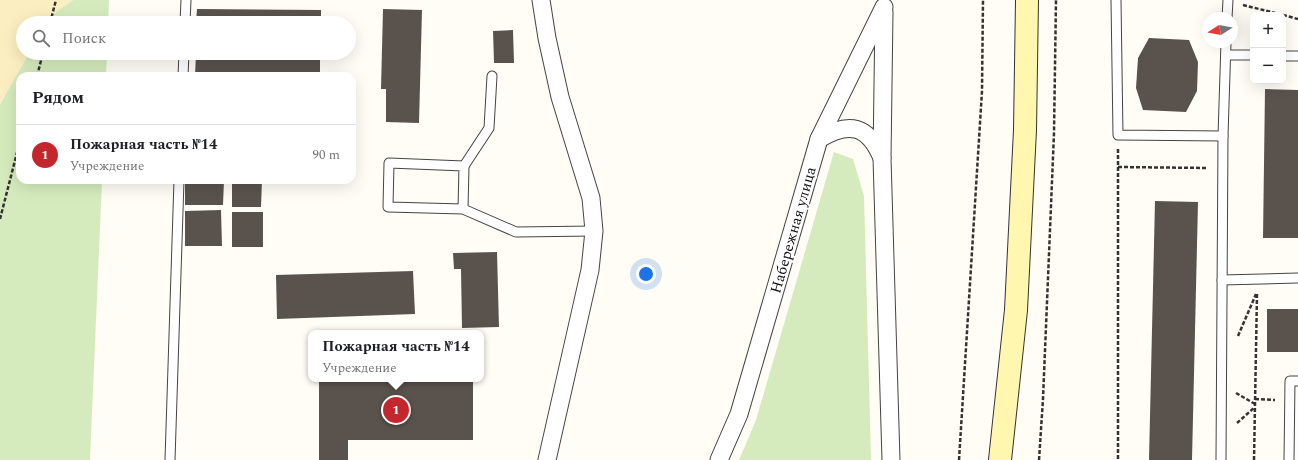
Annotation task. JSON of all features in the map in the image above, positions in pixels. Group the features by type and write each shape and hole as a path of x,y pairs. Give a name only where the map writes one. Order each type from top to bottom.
{"street":[{"path":"541,0 547,38 560,97 590,198 594,231 590,270 547,460"},
{"path":"1000,460 1016,310 1025,130 1027,0"},
{"path":"884,4 882,158 891,460"},
{"name":"Набережная улица","path":"719,460 739,414 819,139 884,4"},
{"path":"819,139 845,128 857,129 867,134 876,143 882,158"}],"lane":[{"path":"185,16 186,0"},
{"path":"1116,0 1118,135 1223,136"},
{"path":"1227,12 1228,0"},
{"path":"1221,460 1223,136 1226,48"},
{"path":"1226,55 1250,56"},
{"path":"1286,56 1298,56"},
{"path":"183,72 184,60"},
{"path":"463,209 464,166 489,128 492,76"},
{"path":"464,166 389,163 388,207 463,209 516,232 594,231"},
{"path":"170,460 180,184"},
{"path":"1222,280 1298,278"},
{"path":"1289,460 1290,381 1298,381"}],"path":[{"path":"52,16 56,0"},
{"path":"959,460 982,91 983,0"},
{"path":"1039,460 1054,134 1056,0"},
{"path":"1228,0 1272,12"},
{"path":"1286,16 1298,19"},
{"path":"38,72 41,60"},
{"path":"1118,135 1118,460"},
{"path":"0,219 16,157"},
{"path":"1118,167 1223,168"},
{"path":"1254,460 1257,292"}],"green space":[{"path":"73,0 109,0 108,16 50,16"},
{"path":"25,60 107,60 106,72 18,72"},
{"path":"16,76 16,184 102,184 90,460 0,460 0,104"},
{"path":"834,152 853,159 864,196 871,460 739,460 756,420"}],"sand":[{"path":"0,0 73,0 50,16 16,16 16,60 25,60 18,72 16,72 16,76 0,104"}],"building":[{"path":"197,9 321,10 321,16 196,16"},
{"path":"383,9 422,10 419,123 386,122 386,89 381,89"},
{"path":"513,30 514,63 494,63 493,31"},
{"path":"1149,38 1189,40 1198,62 1197,91 1186,112 1143,110 1136,88 1138,58"},
{"path":"196,60 320,60 320,72 195,72"},
{"path":"1265,89 1298,90 1298,238 1263,238"},
{"path":"185,184 224,184 223,205 185,205"},
{"path":"232,184 262,184 261,207 232,207"},
{"path":"1155,201 1198,202 1192,460 1149,460"},
{"path":"221,210 222,246 185,246 185,211"},
{"path":"232,212 263,212 263,247 232,247"},
{"path":"497,252 499,327 462,328 461,269 454,269 453,253"},
{"path":"413,271 415,314 277,319 276,275"},
{"path":"1267,309 1298,309 1298,352 1267,352"},
{"path":"319,382 473,382 473,440 348,440 348,460 319,460"}],"place":[{"name":"Пожарная часть №14","path":"396,410"}]}
